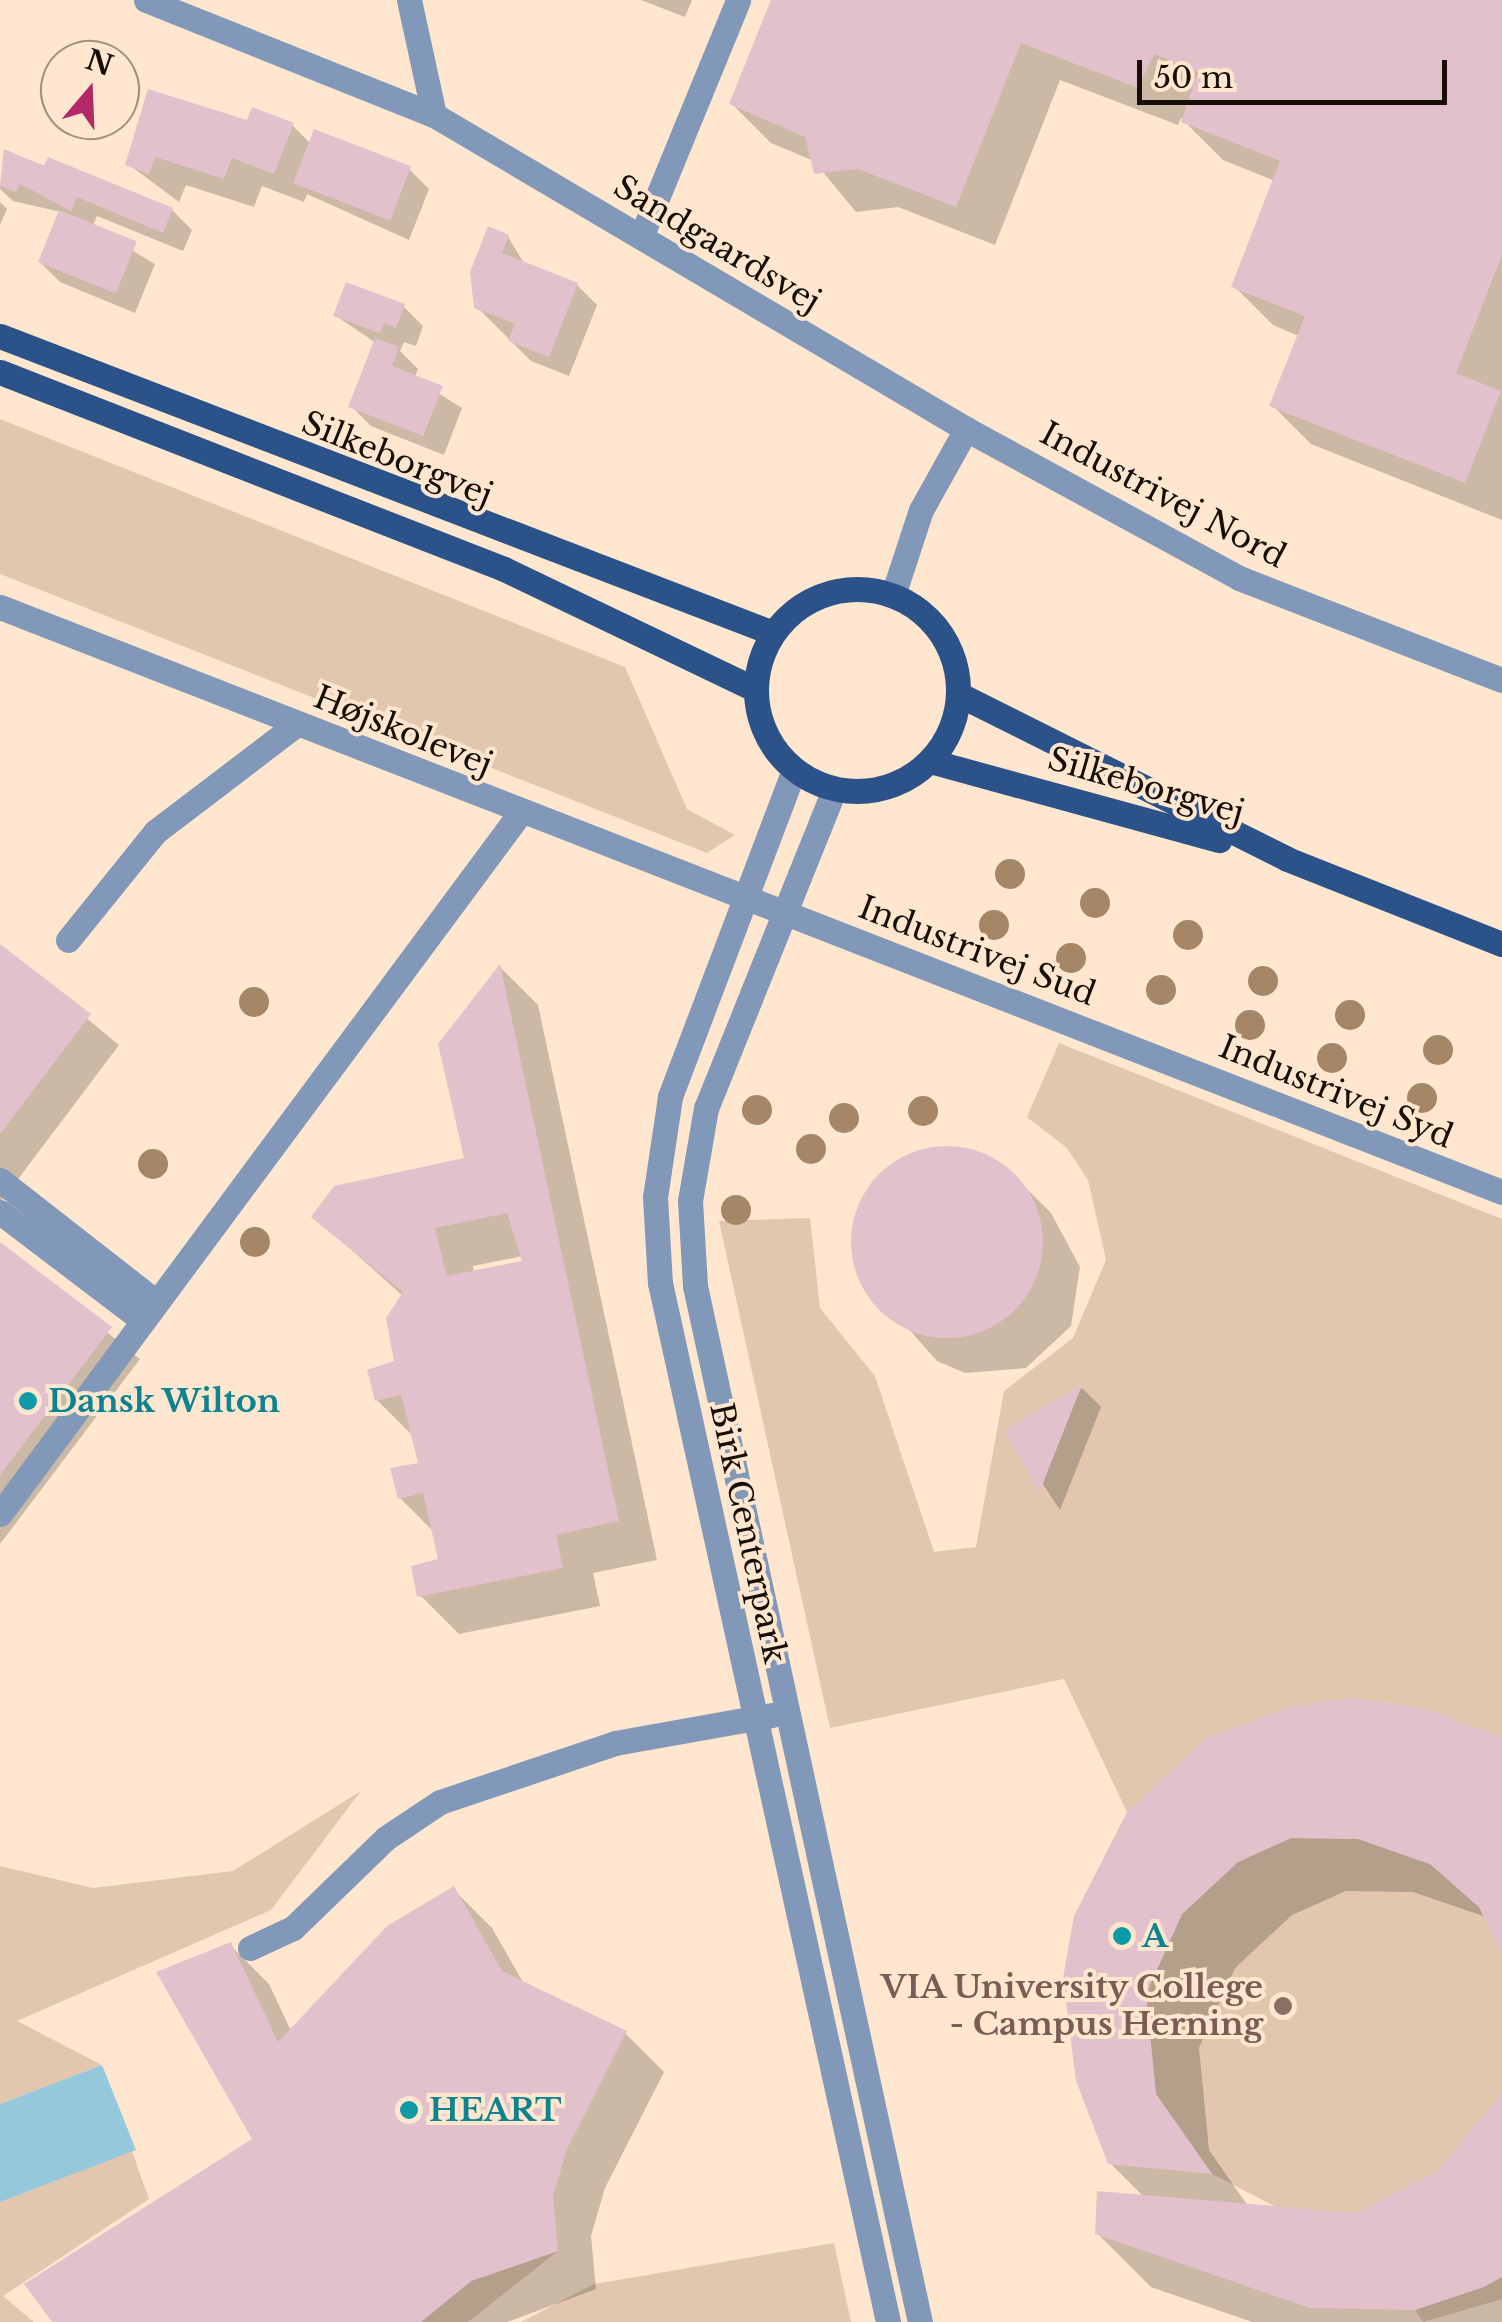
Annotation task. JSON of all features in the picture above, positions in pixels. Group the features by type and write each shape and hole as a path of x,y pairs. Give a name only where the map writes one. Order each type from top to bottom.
{"main road":[{"name":"Silkeborgvej","path":"0,336 772,633"},
{"name":"Silkeborgvej","path":"0,372 504,570 755,690"},
{"path":"822,594 892,595 938,629 958,694 948,736 930,761 894,785 834,790 794,770 759,721 755,690 772,633 822,594"},
{"name":"Silkeborgvej","path":"958,694 1007,727 1287,859 1502,944"},
{"name":"Silkeborgvej","path":"930,761 1287,859"}],"street":[{"name":"Sandgaardsvej","path":"146,0 434,115 966,429"},
{"path":"409,0 434,115"},
{"path":"641,237 738,0"},
{"path":"892,595 921,510 966,429"},
{"name":"Industrivej Nord","path":"966,429 1239,578 1502,680"},
{"name":"Højskolevej","path":"0,607 743,900 784,910"},
{"path":"68,940 155,832 298,724"},
{"name":"Birk Centerpark","path":"794,770 670,1097 655,1197 660,1283 888,2322"},
{"name":"Birk Centerpark","path":"834,790 706,1108 690,1201 694,1286 920,2322"},
{"path":"0,1514 520,813"},
{"name":"Industrivej Sud","path":"784,910 1147,1052"},
{"name":"Industrivej Syd","path":"1147,1052 1502,1192"},
{"path":"0,1180 148,1310"},
{"path":"0,1212 148,1310"},
{"path":"250,1948 294,1928 386,1838 440,1802 596,1748 787,1712"},
{"path":"865,2216 896,2212"}],"shaded area":[{"path":"0,419 625,667 687,809 735,835 707,853 0,574"},
{"path":"1059,1043 1502,1219 1502,1738 1423,1708 1351,1698 1208,1737 1127,1812 1064,1679 830,1728 719,1221 810,1218 820,1308 875,1376 934,1552 976,1547 1004,1391 1073,1338 1106,1260 1088,1180 1067,1148 1027,1117"},
{"path":"361,1791 271,1910 17,2021 102,2065 0,2104 0,1866 93,1888 233,1871"},
{"path":"1291,1838 1358,1839 1430,1864 1479,1907 1502,1955 1502,2093 1436,2172 1356,2213 1290,2214 1212,2174 1156,2094 1146,1994 1182,1914 1238,1862"},
{"path":"132,2151 149,2199 3,2296 34,2322 0,2322 0,2202"},
{"path":"834,2243 851,2322 521,2322 594,2284"},
{"path":"558,2251 468,2322 421,2322 471,2281"},
{"path":"1502,2277 1502,2299 1423,2322 1415,2310"}],"water":[{"path":"102,2065 136,2150 0,2202 0,2104"}],"building":[{"path":"771,0 1502,0 1502,255 1456,373 1501,391 1465,483 1269,406 1305,316 1231,287 1280,161 1181,122 1198,72 1154,54 1138,88 1021,43 956,207 858,169 814,174 805,137 729,104"},
{"path":"148,89 247,120 252,107 294,123 274,174 232,158 224,179 155,157 149,174 125,165 133,140 140,140 140,115"},
{"path":"314,129 411,166 390,220 293,183"},
{"path":"4,149 44,166 48,157 173,208 163,233 77,197 71,211 20,184 16,192 0,186"},
{"path":"59,210 137,241 116,293 38,262"},
{"path":"488,226 509,235 502,253 578,283 549,357 508,341 515,324 474,308 470,272"},
{"path":"346,282 405,304 396,328 384,323 380,333 333,316"},
{"path":"375,338 399,347 392,366 443,386 423,436 348,407"},
{"path":"0,944 91,1014 0,1134"},
{"path":"500,964 619,1521 556,1535 563,1568 417,1597 411,1566 438,1559 423,1493 398,1499 390,1468 418,1463 401,1395 375,1401 367,1370 394,1361 386,1318 403,1292 311,1217 334,1186 464,1158 438,1044","holes":["507,1213 522,1261 447,1276 435,1228"]},
{"path":"947,1146 984,1154 1015,1174 1035,1205 1043,1242 1035,1279 1015,1310 984,1330 947,1338 910,1330 879,1310 859,1279 851,1242 859,1205 879,1174 910,1154"},
{"name":"Dansk Wilton","path":"0,1242 112,1327 0,1475"},
{"path":"1082,1385 1039,1493 1004,1430"},
{"name":"A","path":"1351,1698 1423,1708 1502,1738 1502,1955 1479,1907 1430,1864 1358,1839 1291,1838 1238,1862 1182,1914 1146,1994 1156,2094 1212,2174 1108,2164 1076,2081 1063,1978 1074,1916 1127,1812 1208,1737 1293,1706"},
{"name":"HEART","path":"454,1886 502,1971 627,2031 567,2149 553,2196 558,2251 471,2281 421,2322 52,2322 24,2284 252,2139 156,1972 231,1942 278,2042 387,1926"},
{"path":"1502,2093 1502,2277 1484,2287 1415,2310 1310,2308 1095,2234 1097,2191 1356,2213 1436,2172"}],"place":[{"name":"Dansk Wilton","path":"28,1401"},
{"name":"A","path":"1122,1936"},
{"name":"VIA University College - Campus Herning","path":"1283,2006"},
{"name":"HEART","path":"409,2110"}]}
